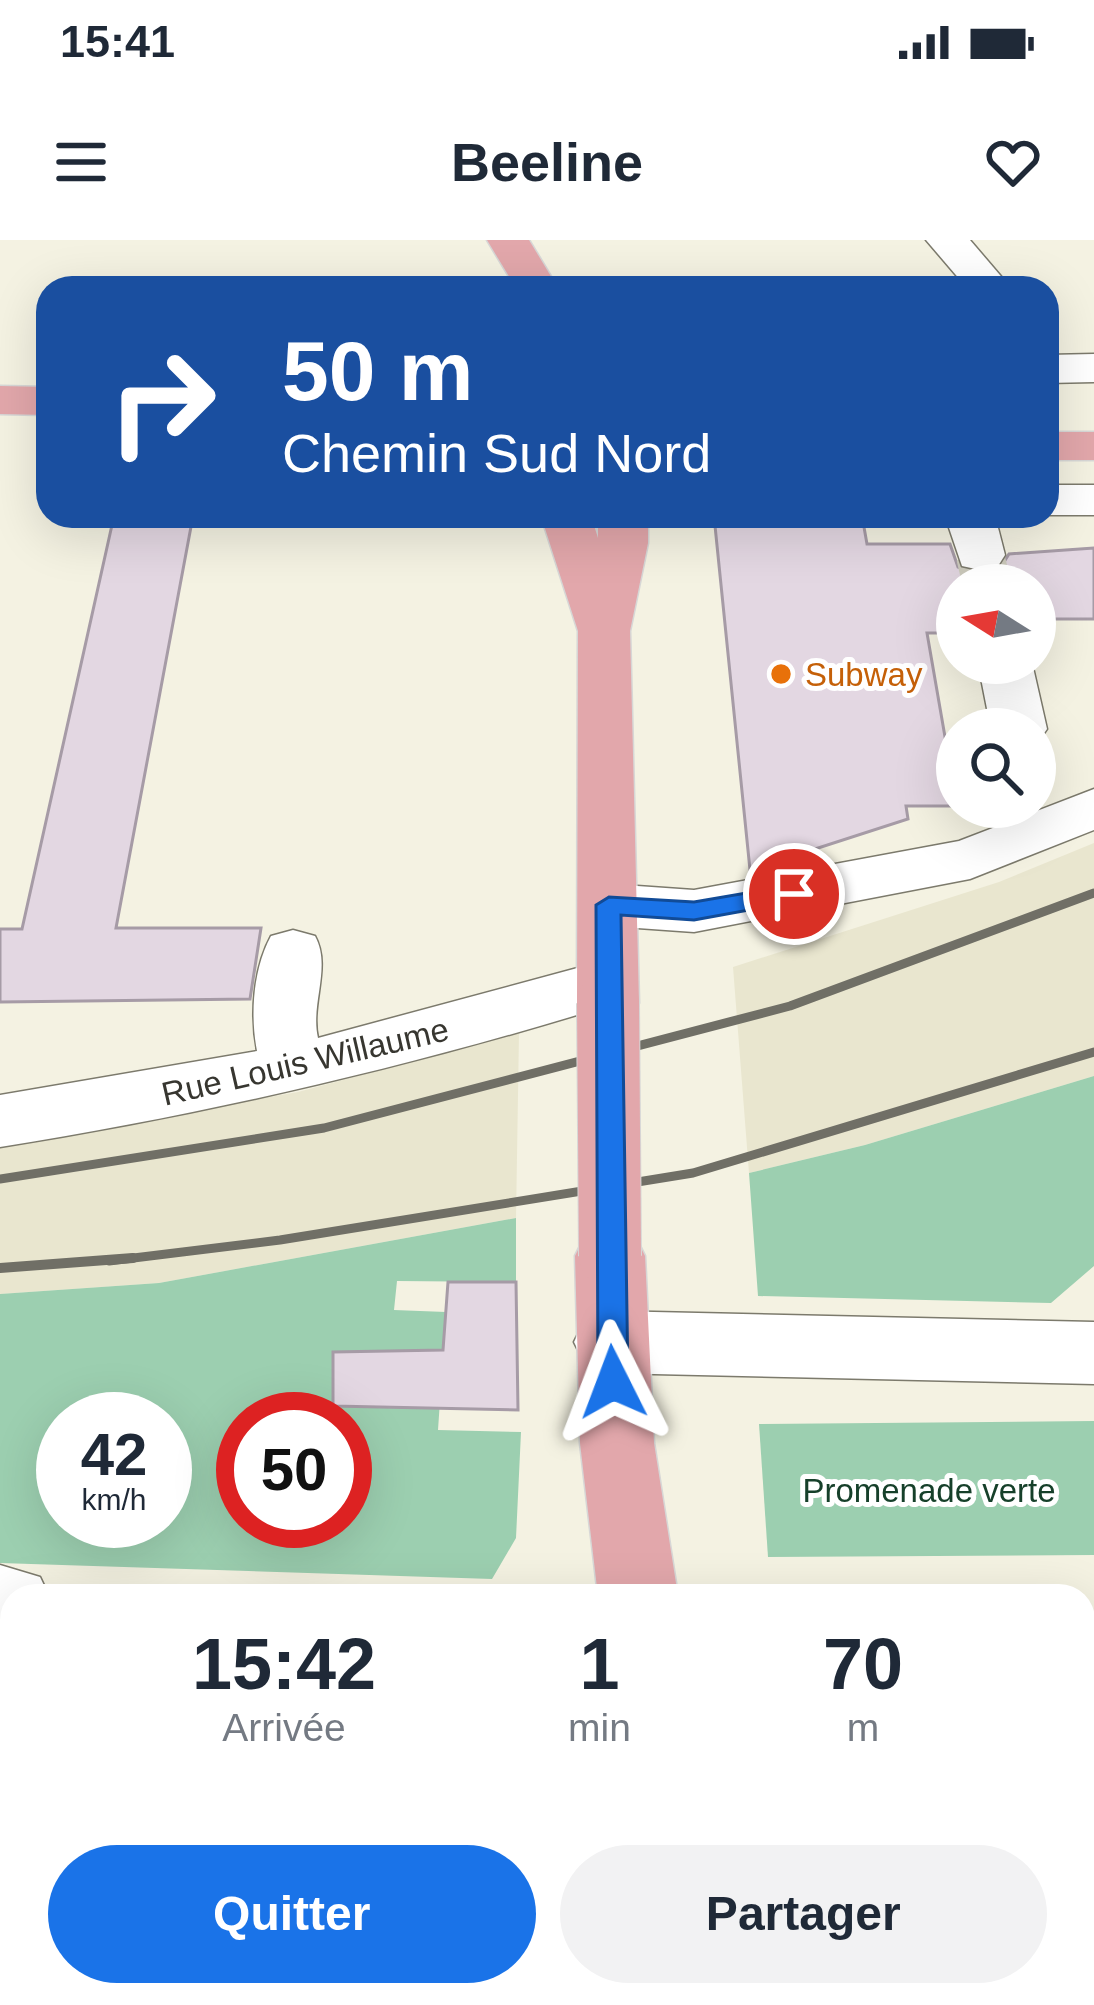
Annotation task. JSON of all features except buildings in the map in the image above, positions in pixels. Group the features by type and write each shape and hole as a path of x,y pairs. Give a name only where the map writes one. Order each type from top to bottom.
{"main road":[{"path":"508,240 530,276"},
{"path":"0,400 36,400"},
{"path":"1059,422 1094,422"},
{"path":"1059,446 1094,446"},
{"path":"570,528 604,632"},
{"path":"623,528 604,632 610,1342 617,1442 636,1584"}],"street":[{"path":"947,240 979,276"},
{"path":"1059,500 1094,500"},
{"path":"609,905 694,911 750,903 970,859 1029,828"},
{"path":"292,1068 284,1023 293,952"},
{"name":"Rue Louis Willaume","path":"0,1121 101,1107 292,1068 608,993"},
{"path":"610,1342 1094,1353"}],"shaded area":[{"path":"1094,843 1094,1076 865,1145 749,1173 733,967 999,882"},
{"path":"519,1033 516,1218 159,1283 0,1294 0,1144 298,1092"}],"green space":[{"path":"1094,1076 1094,1266 1051,1303 758,1296 749,1173 865,1145"},
{"path":"516,1218 516,1282 397,1281 394,1310 446,1312 438,1430 521,1432 516,1538 492,1579 0,1563 0,1294 159,1283"},
{"name":"Promenade verte","path":"1094,1421 1094,1555 768,1557 759,1424"}],"tunnel":[{"path":"980,555 982,564"}],"railway":[{"path":"0,1179 324,1128 790,1006 1094,893"},
{"path":"109,1261 280,1240 693,1173 1094,1052"},
{"path":"0,1268 133,1258"}],"place":[{"name":"Subway","path":"781,674"}],"route":[{"path":"613,1382 609,905 694,911 794,894"}]}
